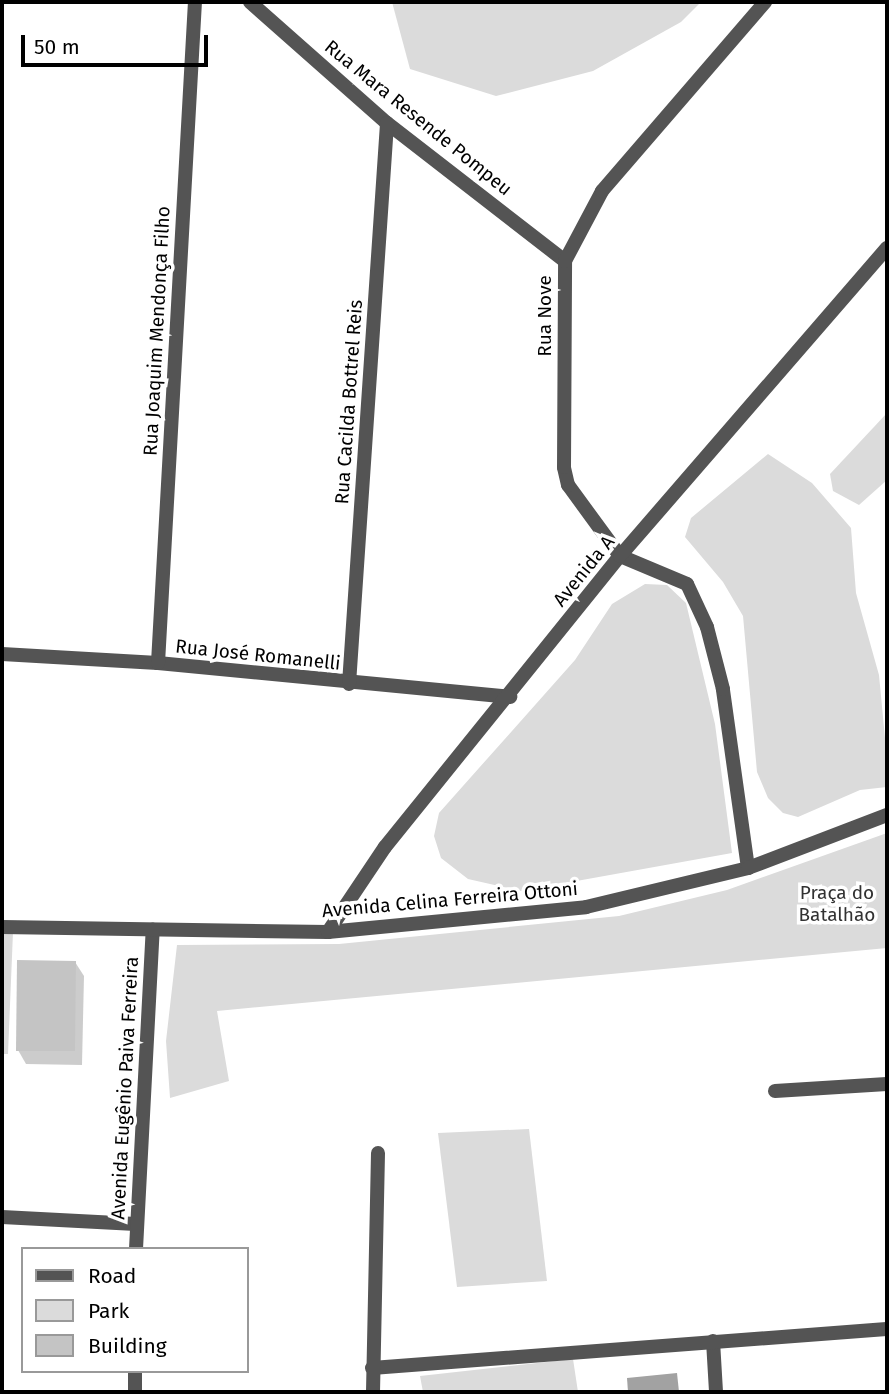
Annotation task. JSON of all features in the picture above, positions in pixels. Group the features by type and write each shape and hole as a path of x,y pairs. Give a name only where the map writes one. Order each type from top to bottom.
{"street":[{"name":"Rua Joaquim Mendonça Filho","path":"158,663 195,2"},
{"name":"Rua Mara Resende Pompeu","path":"250,2 387,123 565,261"},
{"name":"Rua Nove","path":"620,556 577,501 564,467 565,261 602,191 765,2"},
{"name":"Rua Cacilda Bottrel Reis","path":"349,684 387,123"},
{"name":"Avenida A","path":"328,932 385,847 510,697 620,556 887,248"},
{"path":"620,556 687,584 707,627 723,689 748,868"},
{"name":"Rua José Romanelli","path":"2,654 158,663 349,684 510,697"},
{"name":"Avenida Celina Ferreira Ottoni","path":"2,927 328,932 586,907 748,868 887,816"},
{"name":"Avenida Eugênio Paiva Ferreira","path":"136,1247 153,929"},
{"path":"775,1091 887,1084"},
{"path":"373,1392 379,1153"},
{"path":"2,1217 136,1224"},
{"path":"372,1368 887,1329"},
{"path":"713,1341 716,1392"},
{"path":"135,1373 135,1392"}],"green space":[{"path":"392,2 701,2 681,22 593,71 496,96 410,69"},
{"path":"887,413 887,480 859,505 833,491 830,474"},
{"path":"768,454 812,483 851,528 856,593 879,675 887,759 887,787 860,790 798,817 783,813 768,798 757,772 743,616 723,582 685,537 691,518"},
{"path":"645,584 667,585 686,603 715,724 732,853 521,891 468,879 441,858 434,836 439,813 575,660 612,604"},
{"name":"Praça do Batalhão","path":"887,833 887,948 217,1011 229,1081 170,1098 166,1041 177,945 339,944 619,916 727,890"},
{"path":"2,932 13,932 8,1054 2,1054"},
{"path":"529,1129 547,1281 457,1287 438,1133"},
{"path":"573,1359 578,1392 423,1392 420,1376"}],"shaded area":[{"path":"677,1373 679,1392 628,1392 627,1378"}],"building":[{"path":"17,960 76,961 75,1051 16,1051"}]}
